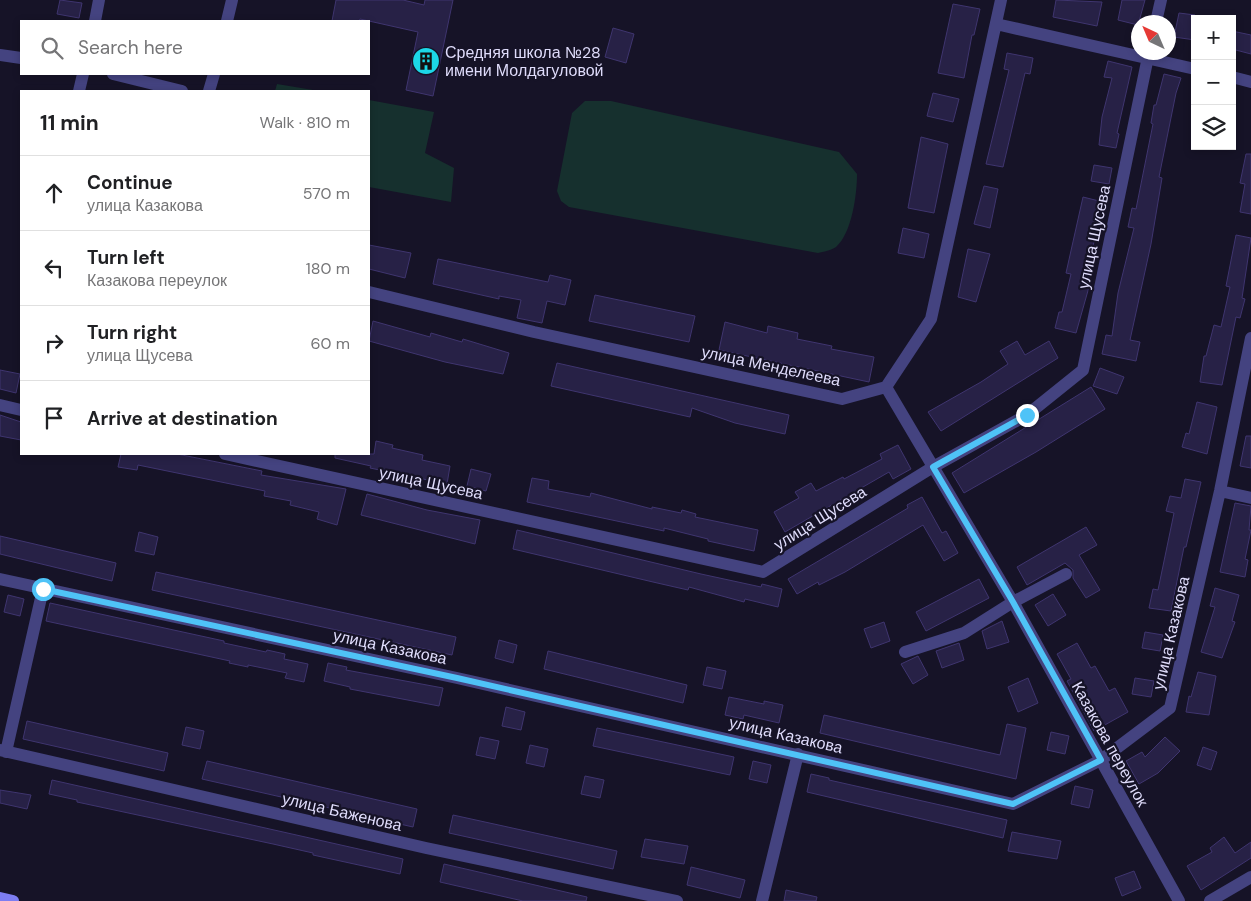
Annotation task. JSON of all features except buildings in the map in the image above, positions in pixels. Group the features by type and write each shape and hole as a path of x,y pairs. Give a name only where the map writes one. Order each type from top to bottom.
{"street":[{"path":"94,20 99,0"},
{"path":"227,20 232,0"},
{"path":"886,387 931,319 1000,0"},
{"path":"1158,15 1161,0"},
{"path":"996,24 1131,51"},
{"path":"0,55 20,58"},
{"name":"улица Щусева","path":"230,455 763,572 933,467 1027,415 1083,370 1148,60"},
{"path":"1167,60 1191,67"},
{"path":"80,90 83,75"},
{"path":"117,75 178,90"},
{"path":"209,90 214,75"},
{"path":"1236,79 1251,82"},
{"name":"улица Менделеева","path":"370,292 534,332 842,399 886,387"},
{"name":"улица Казакова","path":"0,579 457,678 1013,804 1101,760 1170,708 1220,491 1251,338"},
{"name":"Казакова переулок","path":"886,387 1013,602 1179,901"},
{"path":"0,405 20,410"},
{"path":"1220,491 1251,498"},
{"path":"905,652 964,633 1013,602 1066,574"},
{"path":"3,751 43,589"},
{"name":"улица Баженова","path":"3,751 426,848 677,901"},
{"path":"762,901 798,754"},
{"path":"1210,901 1251,878"},
{"path":"0,898 13,901"}],"green space":[{"path":"277,84 313,90 275,90"},
{"path":"370,100 434,112 425,153 454,168 451,202 370,187"},
{"path":"585,101 611,101 839,152 857,174 853,213 846,232 836,247 818,253 569,207 561,201 557,191 572,113"}],"place":[{"name":"Средняя школа №28 имени Молдагуловой","path":"426,61"}],"route":[{"path":"43,589 457,678 1013,804 1101,760 1013,602 933,467 1027,415"}]}
